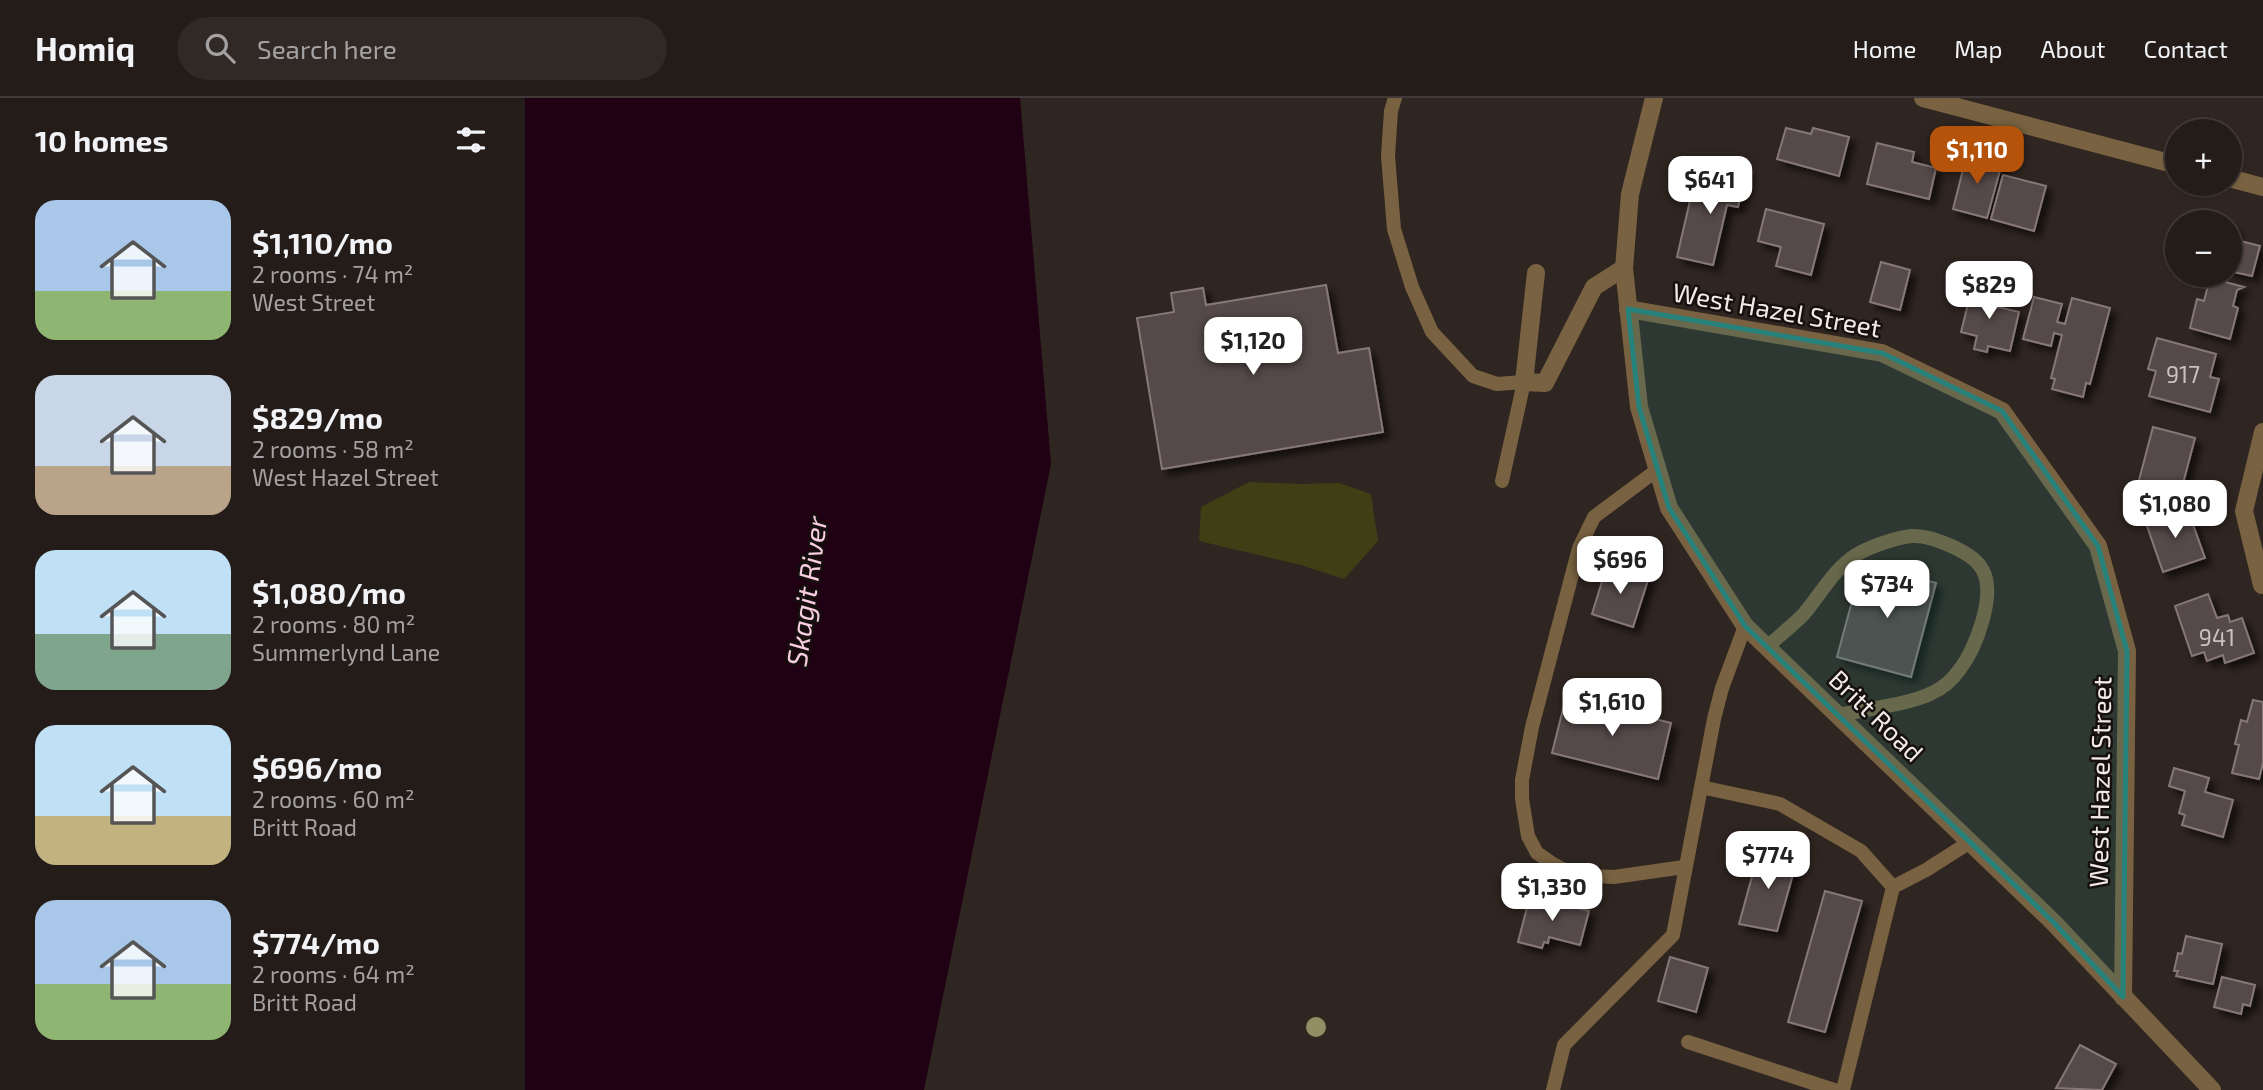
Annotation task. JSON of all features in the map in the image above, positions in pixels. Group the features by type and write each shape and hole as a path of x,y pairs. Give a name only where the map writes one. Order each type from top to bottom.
{"street":[{"path":"1628,309 1624,268 1630,194 1654,98"},
{"path":"1923,98 2165,161"},
{"path":"2242,181 2263,187"},
{"path":"1536,273 1524,382 1545,383 1594,286 1624,268"},
{"name":"Britt Road","path":"1628,309 1639,407 1669,508 1745,626 2053,922 2212,1090"},
{"name":"West Hazel Street","path":"1628,309 1882,353 2002,411 2098,546 2127,651 2123,997"},
{"path":"2262,585 2244,511 2263,432"}],"lane":[{"path":"1395,98 1391,111 1388,156 1394,229 1412,287 1427,321 1432,332 1473,376 1497,384 1524,382 1502,481"},
{"path":"1657,470 1594,517 1579,548 1532,727 1522,780 1522,799 1528,836 1537,853 1570,873 1614,877 1684,867"},
{"path":"1767,647 1801,617 1830,580 1856,555 1893,540 1913,536 1951,546 1977,561 1984,570 1988,583 1985,609 1977,635 1960,670 1943,687 1923,697 1838,715"},
{"path":"1553,1090 1565,1045 1672,935 1714,719 1722,688 1745,626"},
{"path":"1701,788 1780,804 1861,851 1893,887"},
{"path":"1843,1090 1893,887 1970,842"},
{"path":"1688,1042 1835,1090"}],"highlighted area":[{"path":"1628,309 1882,353 2002,411 2098,546 2127,651 2123,997 2053,922 1745,626 1669,508 1639,407"}],"shaded area":[{"path":"1249,482 1339,483 1371,494 1378,541 1344,579 1301,565 1199,541 1201,507"}],"water":[{"name":"Skagit River","path":"525,98 1020,98 1051,464 924,1090 525,1090"}],"building":[{"path":"1786,128 1811,134 1813,128 1849,137 1839,176 1777,159"},
{"path":"1877,143 1914,152 1912,162 1936,168 1929,199 1867,184"},
{"path":"1967,154 2002,163 1987,218 1953,209"},
{"path":"1716,165 1746,172 1738,207 1727,205 1713,265 1677,257 1692,192 1710,196"},
{"path":"2003,175 2046,186 2034,231 1991,219"},
{"path":"1766,209 1824,224 1811,275 1776,266 1781,247 1758,241"},
{"path":"2242,241 2260,246 2252,276 2242,274"},
{"path":"1881,262 1910,270 1900,310 1870,302"},
{"path":"1326,285 1338,353 1369,348 1383,432 1162,469 1137,318 1174,312 1171,293 1203,288 1206,305"},
{"path":"2208,287 2244,287 2237,290 2233,306 2238,308 2230,339 2190,328 2197,299 2204,301"},
{"path":"1972,288 2001,295 1998,307 2019,312 2010,351 1988,346 1987,352 1974,349 1977,336 1961,332"},
{"path":"2034,297 2062,304 2057,322 2065,324 2072,298 2110,308 2090,384 2086,383 2083,397 2052,389 2055,379 2051,378 2062,335 2054,333 2051,346 2023,339"},
{"path":"2157,338 2216,354 2210,377 2219,379 2210,412 2149,396 2156,371 2148,369"},
{"path":"2153,427 2195,438 2180,495 2138,484"},
{"path":"2187,508 2205,558 2163,572 2146,523"},
{"path":"1862,564 1936,583 1911,677 1837,657"},
{"path":"1607,565 1649,577 1633,627 1592,614"},
{"path":"2208,594 2217,618 2228,615 2230,622 2242,618 2254,653 2225,663 2223,655 2207,661 2204,652 2192,656 2175,606"},
{"path":"1566,697 1671,723 1658,779 1552,753"},
{"path":"2253,700 2263,702 2263,763 2259,779 2232,773 2239,745 2235,744 2241,720 2247,722"},
{"path":"2174,768 2209,778 2205,792 2233,800 2223,837 2182,825 2185,815 2179,813 2185,791 2169,786"},
{"path":"1759,851 1797,860 1777,931 1739,924"},
{"path":"1825,891 1862,901 1825,1032 1788,1022"},
{"path":"1530,896 1589,911 1580,945 1549,937 1548,943 1544,942 1542,948 1518,942"},
{"path":"2186,936 2222,944 2213,984 2176,976 2178,971 2174,971 2178,953 2182,954"},
{"path":"1670,957 1708,968 1696,1012 1658,1001"},
{"path":"2222,977 2255,985 2250,1006 2243,1004 2241,1014 2214,1007"},
{"path":"2080,1045 2116,1064 2102,1090 2056,1088"}]}
